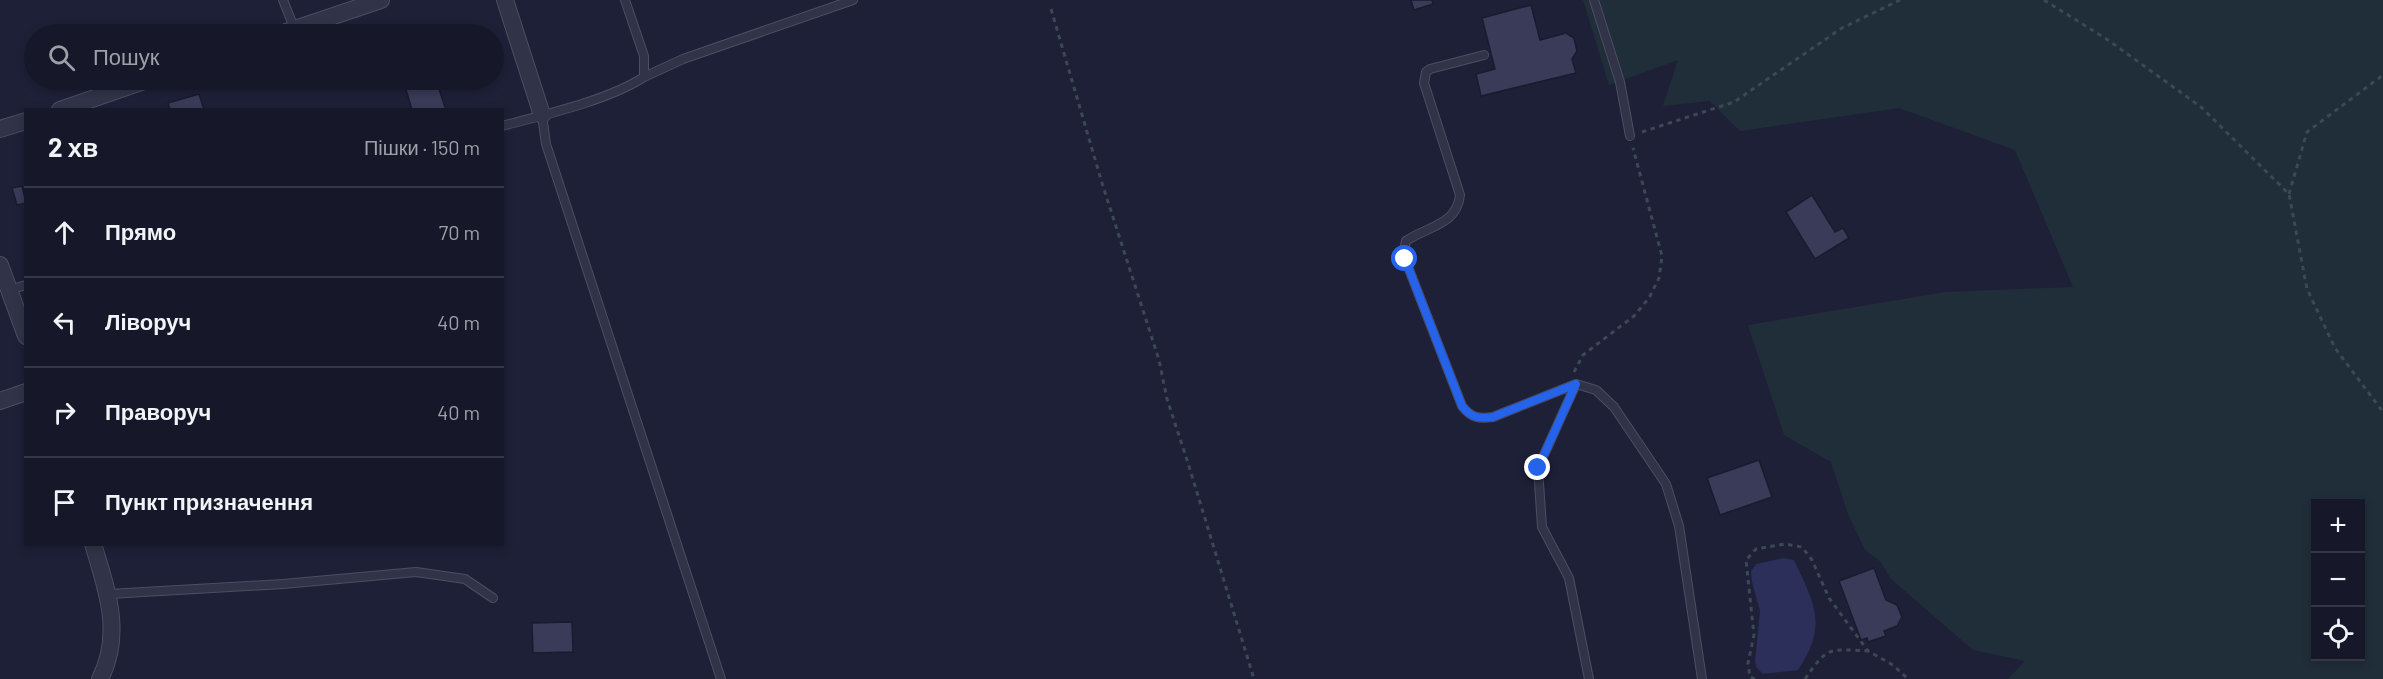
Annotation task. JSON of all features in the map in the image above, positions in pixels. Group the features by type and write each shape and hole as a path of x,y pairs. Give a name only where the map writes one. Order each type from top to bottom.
{"street":[{"path":"311,24 381,0"},
{"path":"505,0 542,116"},
{"path":"66,108 118,90"},
{"path":"0,129 24,122"},
{"path":"0,265 17,287 24,325"},
{"path":"0,400 24,393"},
{"path":"94,546 109,594 113,641 100,679"}],"lane":[{"path":"283,0 287,24"},
{"path":"624,0 644,56 644,77"},
{"path":"504,126 542,116 632,85 683,59 853,0"},
{"path":"1594,0 1620,82 1630,136"},
{"path":"1484,55 1426,72 1424,83 1460,195 1459,205 1454,214 1445,221 1406,241 1405,259 1462,406 1470,415 1481,419 1493,417 1576,384 1596,390 1614,407 1666,484 1679,526 1702,679"},
{"path":"542,116 546,144 721,679"},
{"path":"1576,384 1538,468 1542,527 1569,578 1589,679"},
{"path":"109,594 283,584 416,572 465,579 493,598"}],"path":[{"path":"1576,384 1574,372 1583,355 1634,316 1650,298 1659,278 1662,256 1630,136 1734,102 1842,28 1899,0"},
{"path":"2044,0 2108,40 2201,107 2289,194"},
{"path":"1051,9 1102,183 1158,360 1167,399 1254,679"},
{"path":"2383,75 2307,132 2289,194 2307,289 2335,348 2383,412"},
{"path":"1755,679 1750,677 1748,663 1754,635 1746,560 1756,549 1785,544 1802,547 1812,560 1829,598 1868,651 1893,665 1908,679"},
{"path":"1805,679 1822,655 1834,649 1868,651"}],"shaded area":[{"path":"1583,0 2383,0 2383,679 2008,679 2025,661 1973,650 1891,579 1880,561 1865,550 1848,514 1831,462 1784,435 1748,325 1946,292 2073,287 2015,150 1899,108 1740,131 1710,101 1663,106 1678,60 1609,85"}],"water":[{"path":"1784,558 1794,560 1808,590 1815,615 1813,640 1798,670 1763,674 1755,662 1760,611 1751,571 1756,564"}],"building":[{"path":"1411,0 1432,0 1433,4 1414,10"},
{"path":"1531,5 1540,40 1566,33 1574,38 1577,51 1572,59 1576,73 1481,96 1476,74 1495,69 1482,18"},
{"path":"406,90 439,90 445,108 411,108"},
{"path":"199,94 203,108 169,108 168,103"},
{"path":"22,186 24,203 17,205 12,188"},
{"path":"1812,195 1835,232 1843,228 1849,238 1815,259 1786,212"},
{"path":"1759,460 1772,497 1720,515 1707,478"},
{"path":"1874,568 1886,600 1897,605 1902,617 1897,626 1884,631 1886,636 1868,642 1867,638 1861,640 1839,581"},
{"path":"572,622 573,652 533,653 532,623"}],"route":[{"path":"1405,259 1462,406 1470,415 1481,419 1493,417 1576,384 1538,468"}]}
